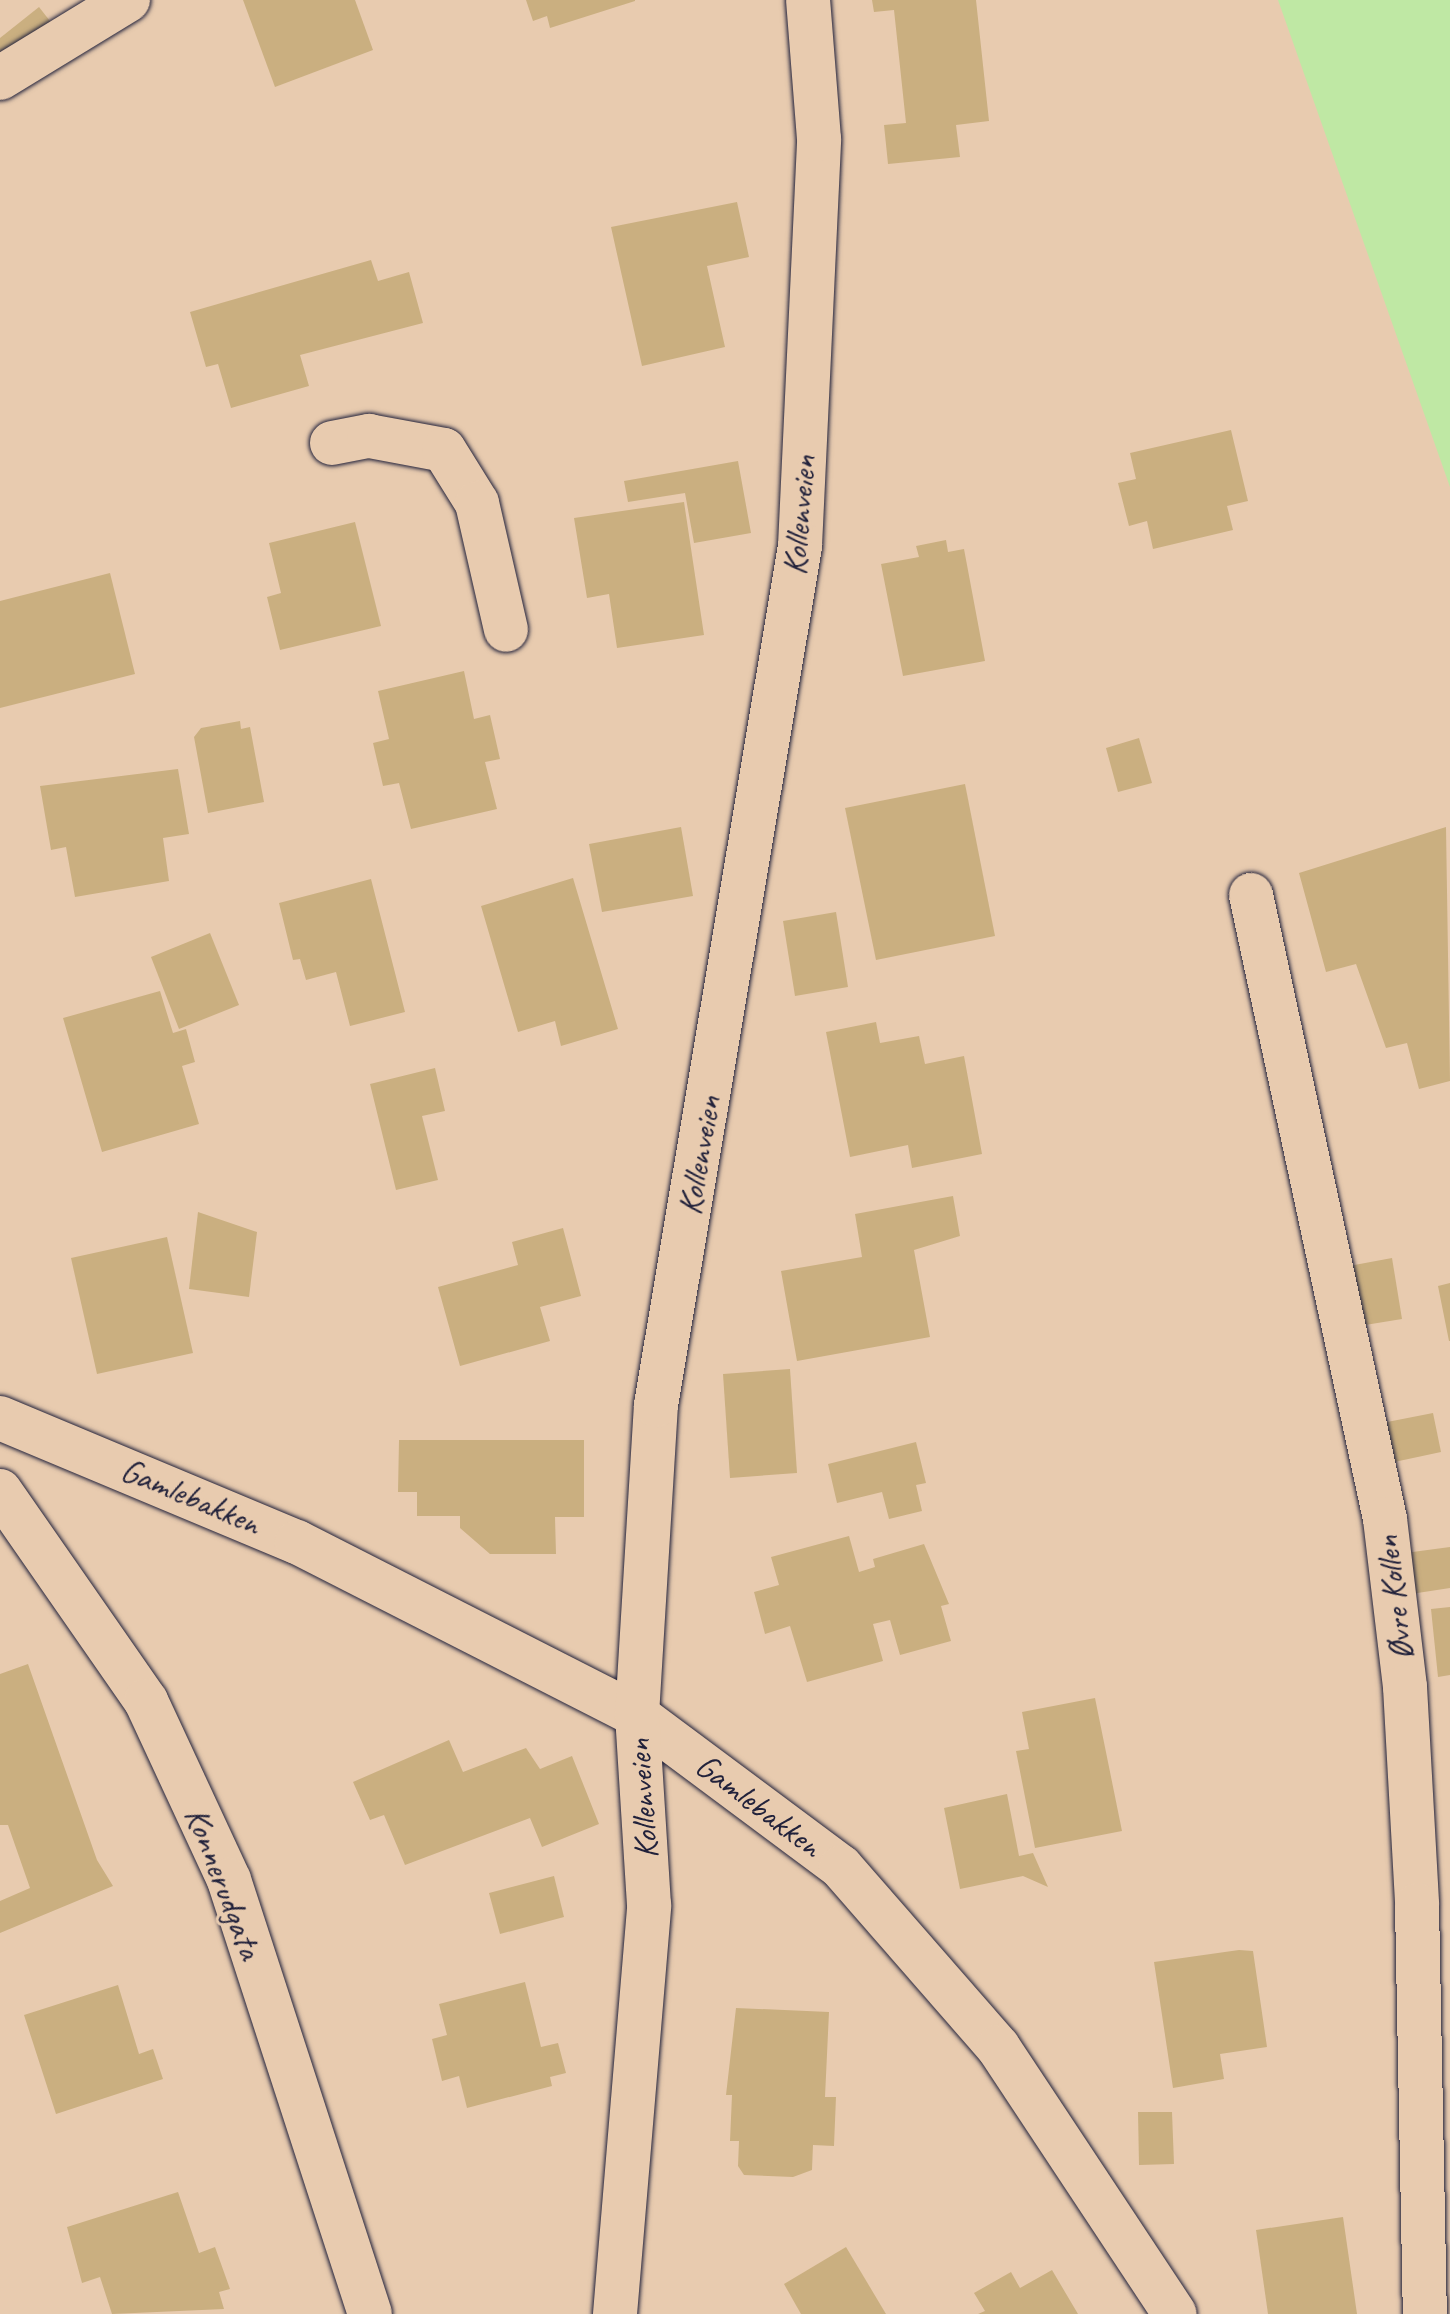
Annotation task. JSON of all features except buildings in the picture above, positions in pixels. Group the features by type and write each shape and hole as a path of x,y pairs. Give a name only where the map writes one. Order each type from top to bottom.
{"street":[{"path":"0,78 128,0"},
{"name":"Kollenveien","path":"615,2314 649,1905 637,1715 656,1405 800,546 819,139 808,0"},
{"path":"332,443 369,436 444,450 477,503 506,630"},
{"name":"Øvre Kollen","path":"1251,895 1385,1519 1417,1905 1425,2314"},
{"name":"Gamlebakken","path":"0,1418 297,1542 637,1715 841,1867 998,2047 1175,2314"},
{"name":"Konnerudgata","path":"0,1491 146,1701 229,1880 370,2314"}],"green space":[{"path":"1278,0 1450,0 1450,487"}]}
